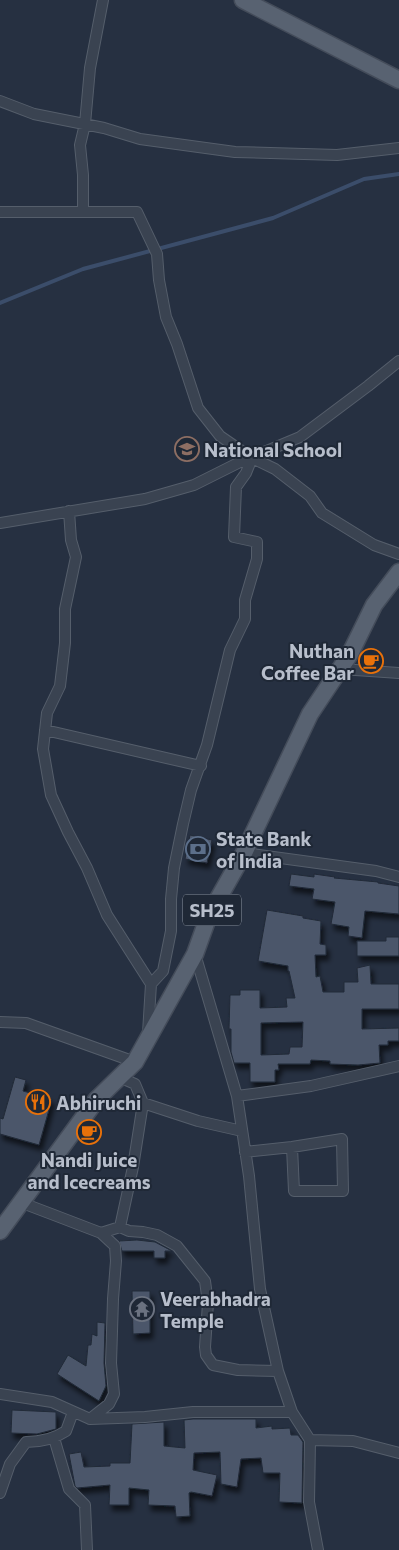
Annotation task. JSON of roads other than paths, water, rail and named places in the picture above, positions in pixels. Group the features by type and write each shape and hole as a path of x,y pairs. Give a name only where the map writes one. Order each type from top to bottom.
{"main road":[{"path":"244,0 399,80"},
{"name":"SH25","path":"0,1231 97,1099 135,1062 195,954 209,915 244,853 310,714 350,654 374,606 399,572"}],"street":[{"path":"83,211 83,175 80,145 85,124 90,68 103,0"},
{"path":"0,101 34,114 85,124 140,139 235,152 337,155 399,148"},
{"path":"0,212 137,212 157,254 159,280 166,317 178,344 198,408 220,436 252,458 275,469 310,496 322,513 374,545 399,554"},
{"path":"0,523 145,499 194,485 238,463 300,437 399,361"},
{"path":"151,984 163,971 171,931 171,899 174,868 191,790 201,766 230,650 245,619 245,600 256,559 257,542 234,537 236,486 246,473 252,458"},
{"path":"69,511 71,540 76,557 66,610 66,643 60,686 47,713 43,749 51,795 68,832 87,868 107,915 151,984 148,1039"},
{"path":"341,669 399,673"},
{"path":"45,730 201,766"},
{"path":"244,853 376,871 399,877"},
{"path":"195,954 237,1096 249,1176 260,1289 278,1371 292,1412 310,1440 309,1502 318,1550"},
{"path":"0,1022 26,1023 135,1062"},
{"path":"237,1096 311,1086 399,1066"},
{"path":"119,1077 135,1084 144,1103 120,1227"},
{"path":"144,1103 198,1121 242,1131"},
{"path":"246,1152 342,1139 343,1191 294,1191 292,1147"},
{"path":"19,1204 25,1204 101,1233 115,1246 116,1261 112,1299 111,1363 114,1394 109,1404 90,1419"},
{"path":"101,1233 120,1227 129,1231 157,1235 177,1246 205,1281 208,1303 205,1347 206,1355 213,1365 238,1370 278,1371"},
{"path":"0,1394 52,1402 90,1419 145,1417 193,1412 292,1412"},
{"path":"0,1493 10,1464 26,1442 38,1442 54,1438 66,1432 73,1412"},
{"path":"54,1438 69,1489 85,1505 87,1550"},
{"path":"310,1440 352,1441 399,1453"}],"waterway":[{"path":"0,303 83,269 273,218 364,179 399,174"}],"place":[{"name":"National School","path":"187,449"},
{"name":"Nuthan Coffee Bar","path":"371,661"},
{"name":"State Bank of India","path":"198,849"},
{"name":"Abhiruchi","path":"38,1102"},
{"name":"Nandi Juice and Icecreams","path":"89,1132"},
{"name":"Veerabhadra Temple","path":"142,1309"}]}
